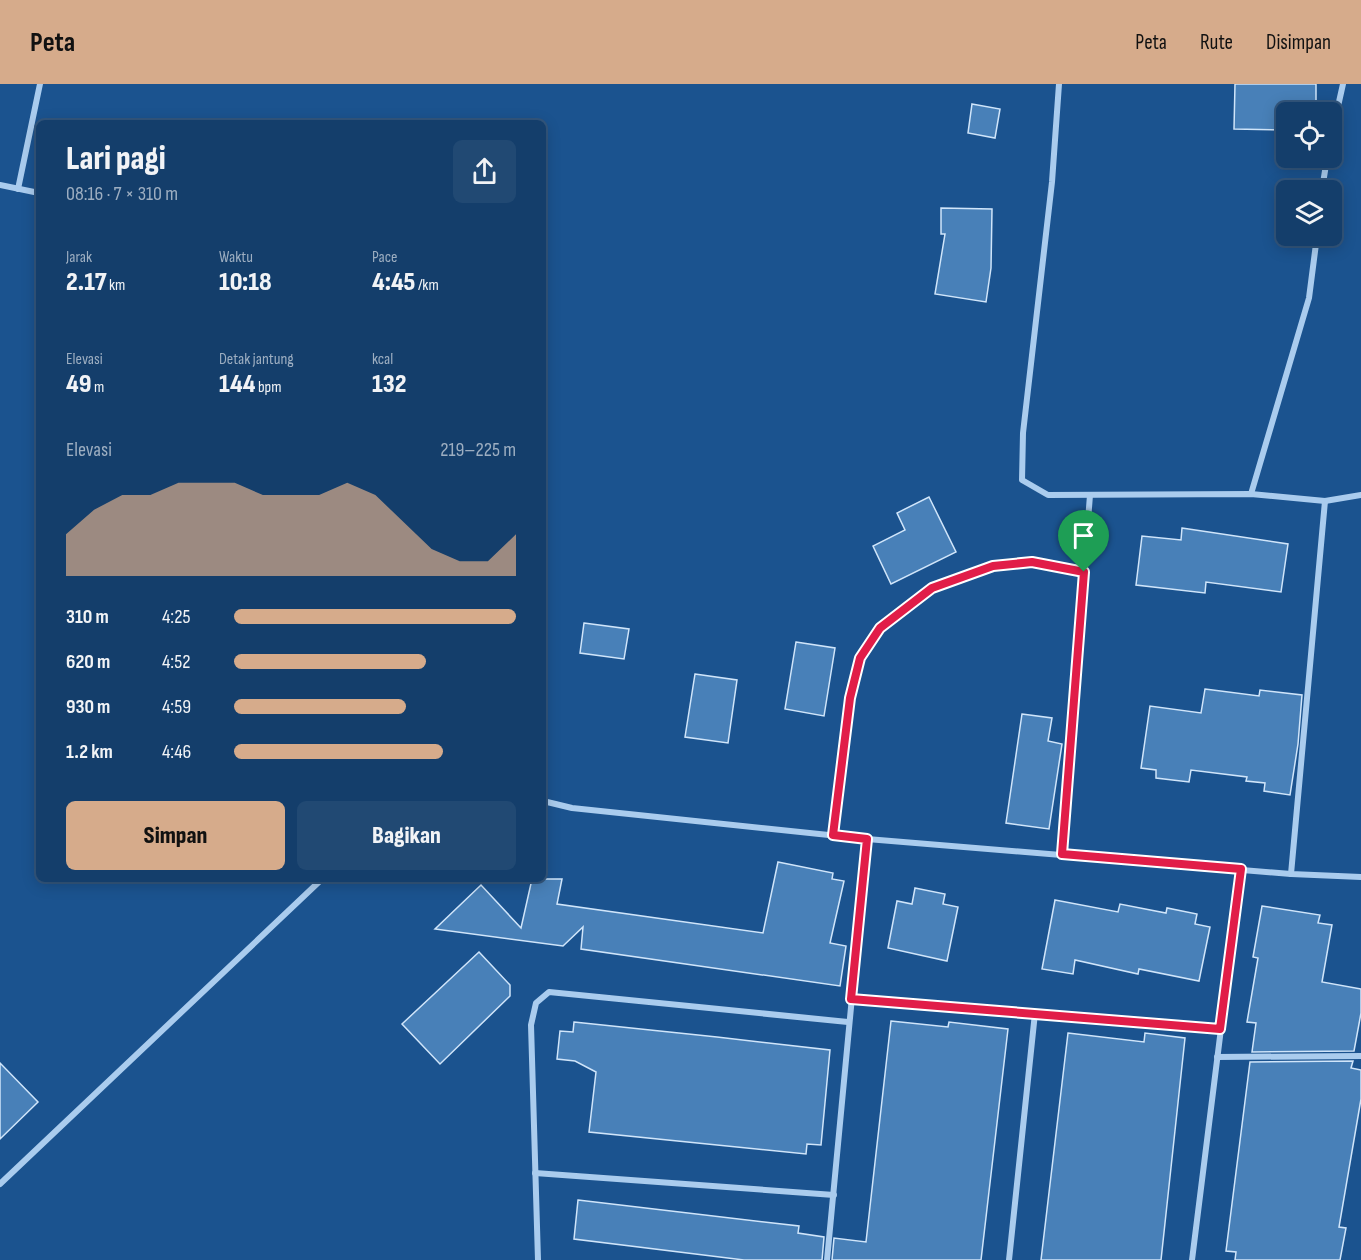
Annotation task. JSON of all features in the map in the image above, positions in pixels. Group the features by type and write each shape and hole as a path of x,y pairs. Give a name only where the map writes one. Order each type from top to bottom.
{"street":[{"path":"18,189 40,84"},
{"path":"1059,84 1053,182 1023,433 1022,480 1048,495 1251,494 1325,501 1361,495"},
{"path":"1339,102 1343,84"},
{"path":"0,185 36,192"},
{"path":"1251,494 1309,298 1316,246"},
{"path":"1062,854 1090,495"},
{"path":"1291,874 1325,501"},
{"path":"833,835 850,698 860,658 880,628 932,588 993,566 1032,562 1084,572"},
{"path":"546,802 572,808 867,839 1291,874 1361,877"},
{"path":"827,1260 867,839"},
{"path":"1192,1260 1241,869"},
{"path":"0,1184 319,882"},
{"path":"538,1260 531,1025 536,1003 549,992 848,1022"},
{"path":"851,999 1220,1029"},
{"path":"1010,1260 1035,1013"},
{"path":"1217,1057 1361,1056"},
{"path":"535,1173 834,1195"}],"building":[{"path":"1235,84 1316,84 1316,102 1276,102 1276,130 1234,129"},
{"path":"972,104 1000,109 995,138 968,133"},
{"path":"941,208 992,209 991,268 986,302 935,294 945,234 941,234"},
{"path":"929,497 956,552 891,584 873,546 905,530 897,513"},
{"path":"1182,528 1288,544 1281,592 1206,582 1205,593 1136,585 1142,536 1181,540"},
{"path":"584,623 629,629 624,659 580,653"},
{"path":"796,642 835,648 824,716 785,709"},
{"path":"695,674 737,680 728,743 685,737"},
{"path":"1205,689 1259,696 1260,690 1302,695 1298,744 1290,795 1264,791 1265,783 1246,781 1247,777 1191,770 1189,782 1156,778 1156,770 1141,768 1150,706 1201,713"},
{"path":"1022,714 1052,718 1048,741 1062,744 1049,829 1006,823"},
{"path":"778,862 833,873 832,879 844,881 830,943 846,946 840,986 581,949 583,927 563,946 435,929 481,885 521,928 531,882 562,879 557,904 763,933"},
{"path":"915,888 945,894 943,904 958,907 947,961 888,948 897,901 912,904"},
{"path":"1055,900 1118,912 1120,904 1166,913 1167,908 1197,914 1195,924 1210,927 1199,981 1139,969 1138,974 1075,960 1073,974 1042,969"},
{"path":"1262,906 1320,915 1318,923 1332,925 1322,982 1361,989 1361,1013 1354,1051 1252,1052 1256,1023 1247,1022 1258,958 1253,957"},
{"path":"479,952 510,985 510,996 440,1064 402,1024"},
{"path":"891,1021 948,1027 949,1022 1008,1029 981,1260 832,1260 834,1238 866,1242"},
{"path":"574,1022 830,1050 821,1145 807,1144 806,1154 589,1132 596,1072 575,1061 557,1059 560,1031 573,1032"},
{"path":"1068,1033 1144,1042 1145,1033 1185,1038 1161,1260 1041,1260"},
{"path":"1353,1061 1351,1068 1361,1070 1361,1099 1339,1227 1346,1228 1340,1260 1235,1260 1236,1252 1226,1251 1250,1062"},
{"path":"0,1063 38,1102 0,1139"},
{"path":"578,1200 799,1226 798,1233 824,1237 822,1260 744,1260 574,1239"}],"route":[{"path":"1032,562 1084,572 1062,854 1241,869 1220,1029 851,999 867,839 833,835 850,698 860,658 880,628 932,588 993,566 1032,562"}]}
